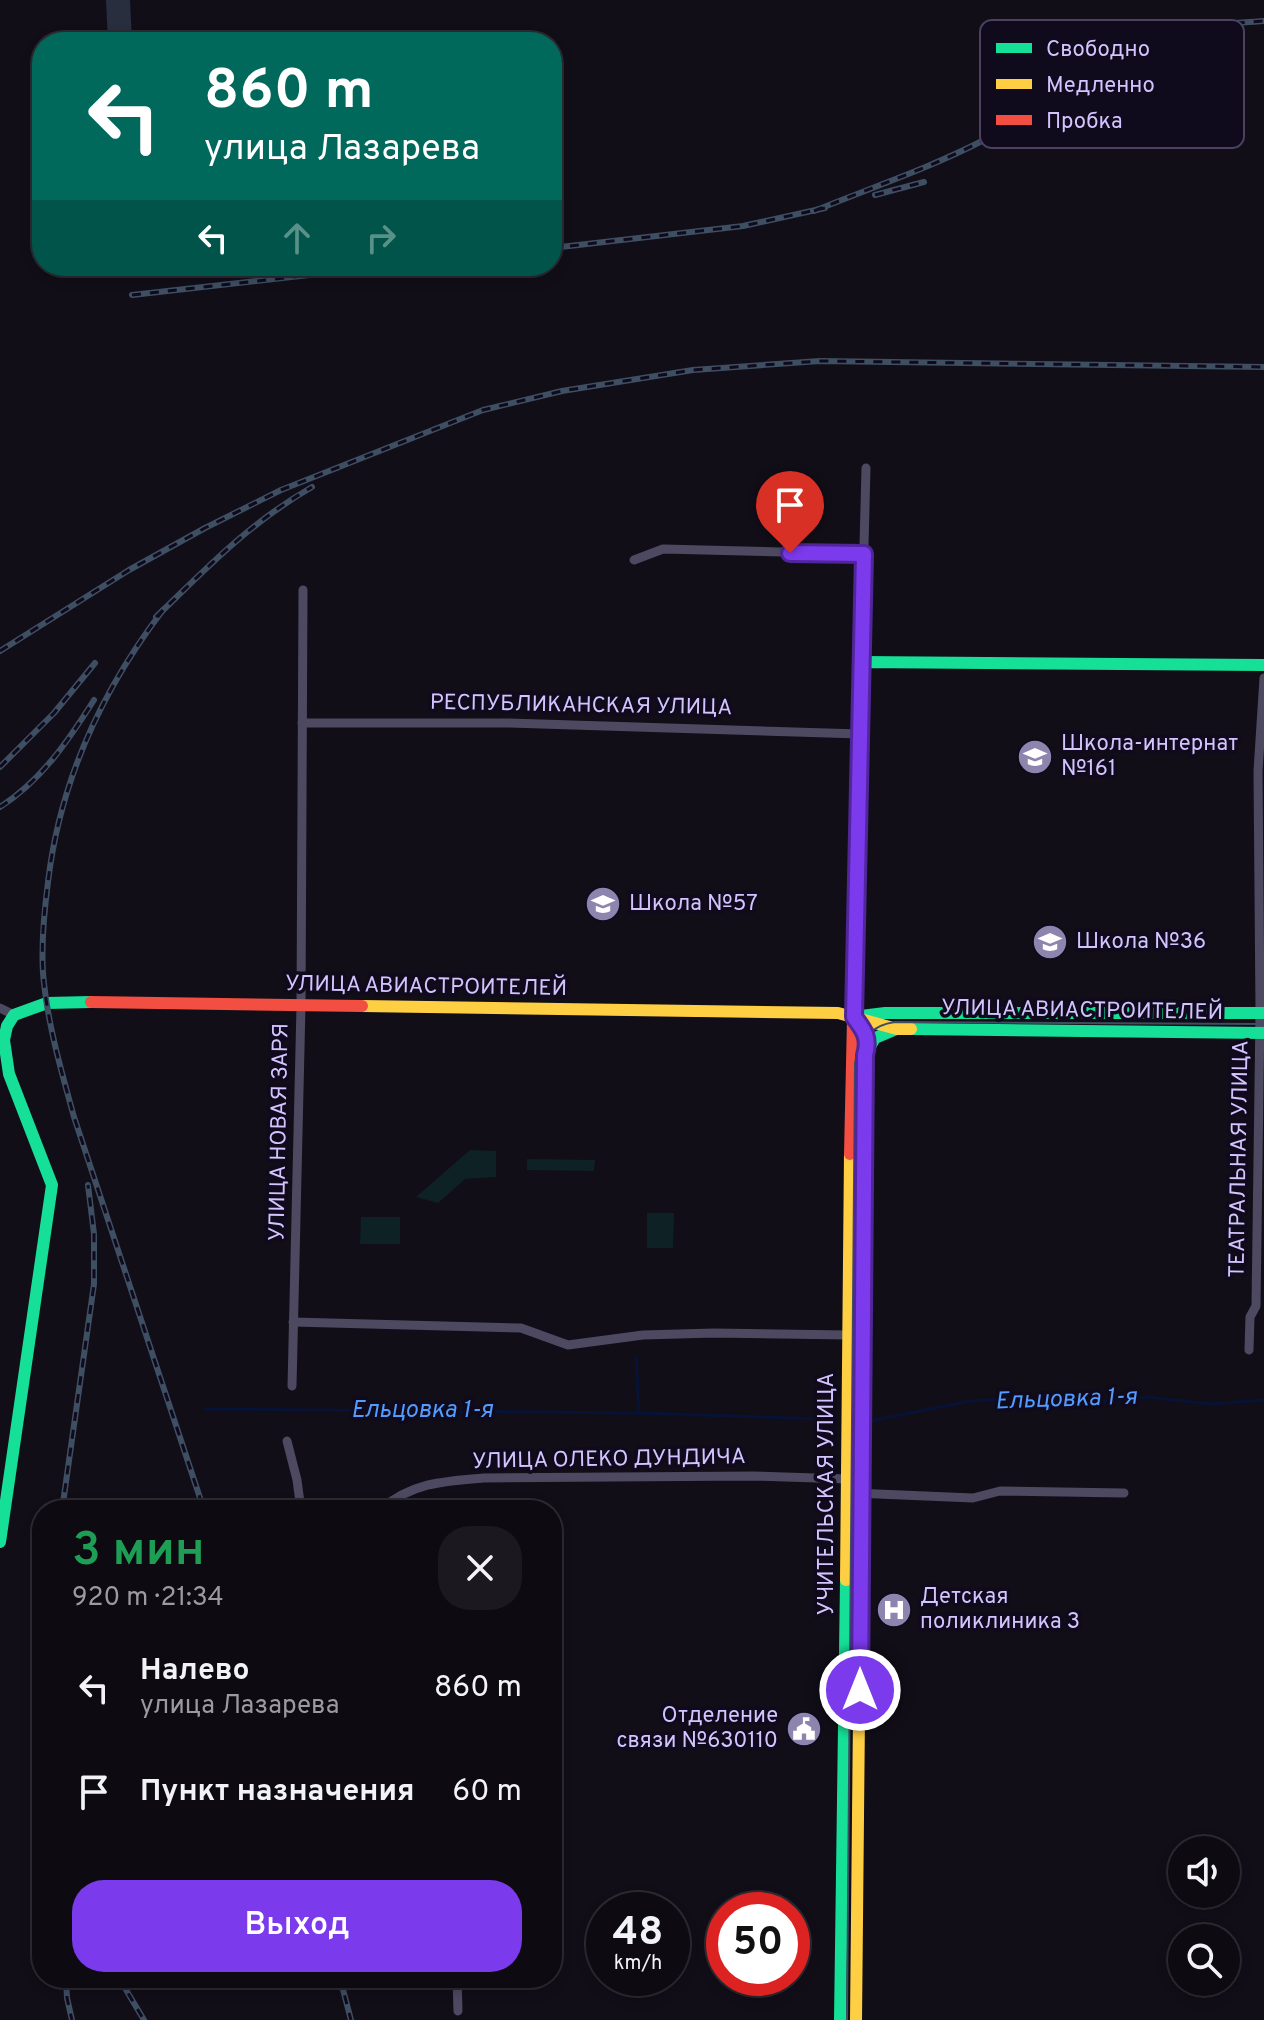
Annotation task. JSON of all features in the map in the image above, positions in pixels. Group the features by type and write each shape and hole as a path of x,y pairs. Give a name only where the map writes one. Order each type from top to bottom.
{"main road":[{"path":"861,662 1264,665"},
{"name":"УЧИТЕЛЬСКАЯ УЛИЦА","path":"856,2020 854,1493 847,1479 852,1031 861,662"},
{"name":"УЛИЦА АВИАСТРОИТЕЛЕЙ","path":"14,1015 47,1003 838,1013 897,1029 1262,1033"},
{"name":"УЛИЦА АВИАСТРОИТЕЛЕЙ","path":"854,1017 885,1013 1262,1013"},
{"path":"0,1542 52,1185 9,1074 4,1040 7,1026 14,1015"},
{"name":"УЧИТЕЛЬСКАЯ УЛИЦА","path":"840,2020 865,1055 868,1045 866,1035 854,1017"},
{"path":"868,1045 879,1033 897,1029"}],"street":[{"name":"УЧИТЕЛЬСКАЯ УЛИЦА","path":"861,662 866,468"},
{"path":"634,560 663,549 864,554"},
{"name":"УЛИЦА НОВАЯ ЗАРЯ","path":"292,1386 301,1006 303,590"},
{"name":"ТЕАТРАЛЬНАЯ УЛИЦА","path":"1249,1350 1250,1317 1256,1306 1262,1033 1258,771 1264,678"},
{"name":"РЕСПУБЛИКАНСКАЯ УЛИЦА","path":"302,723 520,723 860,734"},
{"path":"0,1008 14,1015"},
{"path":"293,1322 521,1328 568,1345 643,1335 848,1335"},
{"path":"287,1441 300,1500"},
{"name":"УЛИЦА ОЛЕКО ДУНДИЧА","path":"393,1500 403,1492 441,1481 483,1478 754,1476 847,1479"},
{"path":"854,1493 973,1498 1000,1491 1124,1493"},
{"path":"457,1988 458,2011"}],"green space":[{"path":"470,1150 496,1151 496,1177 465,1179 438,1203 416,1197"},
{"path":"527,1159 595,1160 594,1171 527,1170"},
{"path":"647,1213 674,1213 673,1248 647,1248"},
{"path":"361,1217 400,1217 400,1244 360,1244"}],"waterway":[{"name":"Ельцовка 1-я","path":"636,1356 639,1413 824,1419"},
{"name":"Ельцовка 1-я","path":"870,1421 970,1401 1005,1399 1054,1405 1067,1401 1120,1401 1146,1397 1210,1404 1264,1400"},
{"name":"Ельцовка 1-я","path":"205,1409 639,1413"}],"taxiway":[{"path":"118,0 120,32"}],"tram line":[{"path":"847,2020 855,1063 860,1047 873,1030 895,1022 1264,1024"}],"railway":[{"path":"1244,22 1264,21"},
{"path":"814,211 980,142"},
{"path":"875,195 924,182"},
{"path":"562,247 743,226 825,208"},
{"path":"132,295 301,276"},
{"path":"0,651 129,570 281,490 483,410 562,391 693,370 820,361 1264,367"},
{"path":"156,617 248,531 312,487"},
{"path":"163,610 121,672 87,738 74,773 54,845 42,950 51,1028 74,1117 201,1500"},
{"path":"0,767 54,713 95,663"},
{"path":"0,807 41,772 64,745 94,700"},
{"path":"63,1500 94,1284 94,1234 88,1185"},
{"path":"66,1988 72,2020"},
{"path":"125,1988 144,2020"},
{"path":"343,1988 351,2020"}],"traffic: fast":[{"path":"856,884 861,662 1264,665"},
{"path":"0,1542 52,1185 9,1074 4,1040 7,1026 14,1015 47,1003 91,1002"},
{"path":"861,1016 885,1013 1264,1013"},
{"path":"911,1029 1264,1033"},
{"path":"861,1511 865,1055 875,1038 894,1030"},
{"path":"840,2020 846,1580"}],"traffic: slow":[{"path":"362,1006 838,1013 897,1029 911,1029"},
{"path":"846,1580 850,1154"},
{"path":"856,2020 861,1511"}],"traffic: jam":[{"path":"850,1154 856,884"},
{"path":"91,1002 362,1006"}],"place":[{"name":"Школа-интернат №161","path":"1035,757"},
{"name":"Школа №57","path":"603,904"},
{"name":"Школа №36","path":"1050,942"},
{"name":"Детская поликлиника 3","path":"894,1610"},
{"name":"Отделение связи №630110","path":"804,1729"}],"route":[{"path":"790,553 864,554 854,1017 866,1035 868,1045 865,1055 860,1690"}]}
